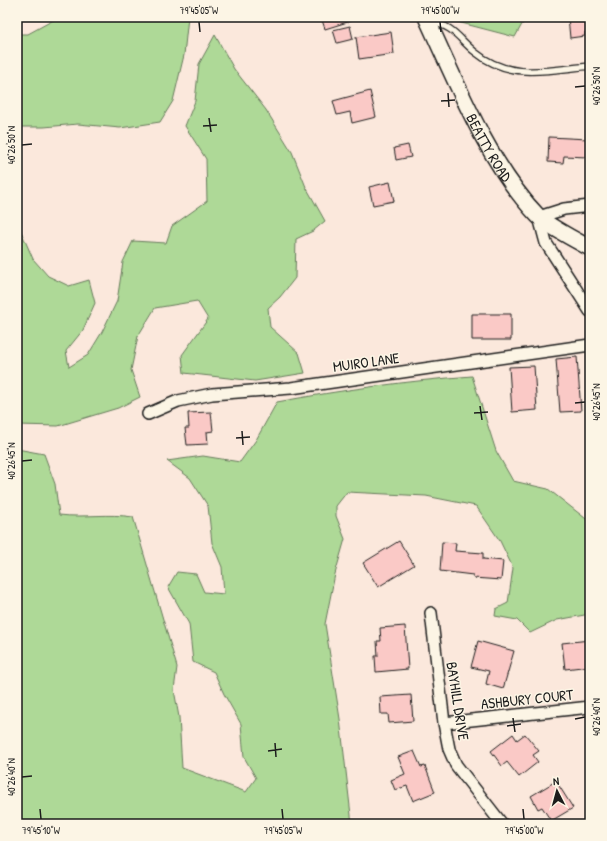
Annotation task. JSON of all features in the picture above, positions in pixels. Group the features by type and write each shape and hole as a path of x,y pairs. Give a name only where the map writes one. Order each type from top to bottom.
{"street":[{"name":"BEATTY ROAD","path":"426,19 486,142 511,183 539,217 590,248"},
{"path":"590,206 564,209 539,217 546,243 590,311"},
{"name":"MUIRO LANE","path":"148,414 178,401 212,394 291,388 590,345"},
{"name":"BAYHILL DRIVE","path":"431,613 444,723 450,749 456,765 502,824"},
{"name":"ASHBURY COURT","path":"444,723 590,707"}],"lane":[{"path":"426,19 442,23 475,52 506,69 538,72 590,66"}],"green space":[{"path":"59,17 188,17 184,55 173,101 160,122 120,128 78,124 22,127 17,130 17,34 28,34"},
{"path":"445,17 526,17 515,37 446,19"},
{"path":"215,35 234,69 266,110 292,152 306,187 325,221 313,231 296,239 295,278 280,297 268,308 270,327 299,353 305,373 255,381 184,373 182,355 208,319 197,301 155,308 138,336 131,370 140,397 118,408 58,426 17,425 17,222 33,259 48,276 69,286 89,280 95,303 83,330 66,351 69,367 88,355 102,332 117,301 123,262 133,241 166,243 172,226 207,201 206,159 185,126 195,101 199,64"},
{"path":"472,376 496,451 513,481 548,489 590,522 590,614 557,620 530,633 517,620 495,616 496,609 508,603 513,568 500,541 476,506 426,496 347,492 336,506 336,516 345,539 335,574 325,624 340,719 352,824 17,824 17,449 44,454 55,484 59,515 114,515 133,517 177,667 174,690 179,717 182,768 246,792 256,778 244,757 241,724 224,694 214,672 193,662 189,624 168,587 177,572 196,574 204,592 224,594 222,567 212,543 208,506 190,478 167,461 203,456 240,462 256,440 277,402 374,386"}],"building":[{"path":"321,17 353,17 354,20 325,29"},
{"path":"568,17 590,17 590,32 585,32 585,36 570,38"},
{"path":"350,26 353,39 337,43 333,30"},
{"path":"391,32 394,54 359,59 356,37"},
{"path":"370,91 376,117 352,123 350,112 337,115 333,101"},
{"path":"549,137 588,139 587,157 564,156 563,163 548,162"},
{"path":"408,145 411,157 396,160 394,148"},
{"path":"390,182 394,201 373,205 369,187"},
{"path":"472,314 511,314 511,340 472,340"},
{"path":"577,357 581,411 560,412 556,359"},
{"path":"534,366 537,410 512,412 509,367"},
{"path":"211,412 213,431 207,432 208,444 187,445 185,428 189,428 188,413"},
{"path":"399,541 414,565 378,587 363,563"},
{"path":"442,542 456,543 455,551 483,553 483,559 503,561 501,580 473,578 473,575 440,571"},
{"path":"405,626 408,669 376,672 375,656 378,656 377,641 381,641 380,628"},
{"path":"590,640 590,666 565,669 562,643"},
{"path":"478,641 514,651 503,689 486,684 489,671 471,667"},
{"path":"411,695 413,721 389,723 388,714 381,714 380,697"},
{"path":"513,734 517,740 525,734 539,751 533,755 538,762 519,777 507,762 502,766 491,751"},
{"path":"414,751 421,767 425,766 435,792 413,801 407,786 395,790 391,780 405,774 398,757"},
{"path":"556,781 573,808 551,821 542,807 538,809 531,796"}]}
